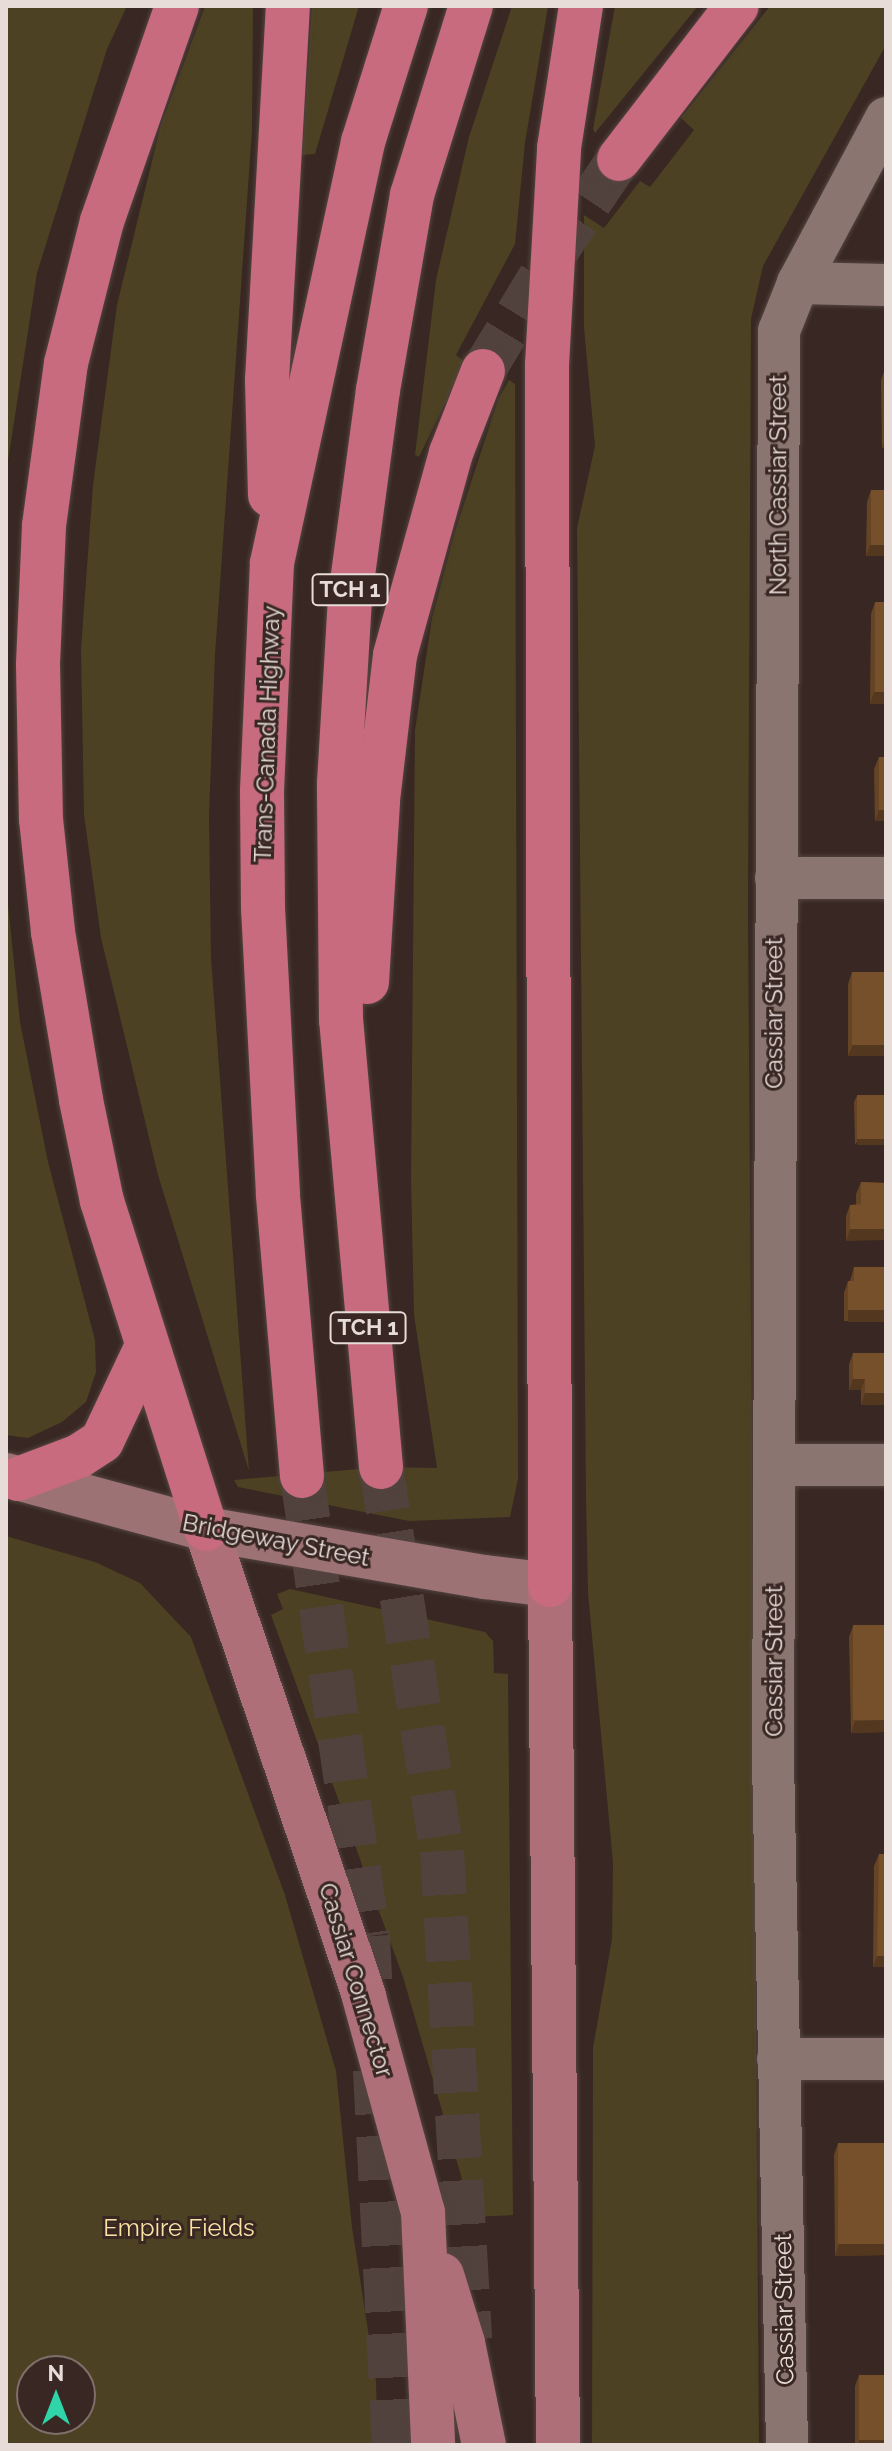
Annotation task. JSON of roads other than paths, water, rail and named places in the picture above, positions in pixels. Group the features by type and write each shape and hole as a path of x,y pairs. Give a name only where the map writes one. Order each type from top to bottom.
{"highway":[{"path":"177,6 102,221 66,363 44,526 38,665 41,819 55,947 81,1100 102,1201 206,1529"},
{"path":"272,563 267,380 288,6"},
{"name":"Trans-Canada Highway","path":"302,1476 278,1194 263,908 262,791 272,563 363,142 406,6"},
{"name":"TCH 1","path":"381,1467 341,1020 339,830 350,597 378,390 412,195 471,6"},
{"path":"550,1585 547,365 559,148 581,6"},
{"path":"619,159 737,6"},
{"path":"355,1188 378,800 395,655 451,453 483,371"},
{"path":"12,1477 79,1456 102,1441 147,1346"}],"main road":[{"name":"Cassiar Connector","path":"206,1529 364,1997 423,2212 433,2445"},
{"path":"550,1585 558,2445"},
{"path":"423,2212 463,2343 484,2445"}],"street":[{"name":"North Cassiar Street","path":"776,878 779,331 798,283 886,118"},
{"path":"798,283 886,285"},
{"path":"776,878 886,878"},
{"name":"Cassiar Street","path":"776,878 773,1762 787,2445"},
{"path":"775,1465 886,1465"},
{"name":"Bridgeway Street","path":"12,1477 206,1529 455,1573 550,1585"},
{"path":"778,2059 886,2059"}],"tunnel":[{"path":"483,371 553,256 619,159"},
{"path":"381,1467 442,1851 470,2339"},
{"path":"302,1476 368,1936 371,1997"},
{"path":"375,2070 394,2445"}],"park label":[{"name":"Empire Fields","path":"179,2228"}]}
